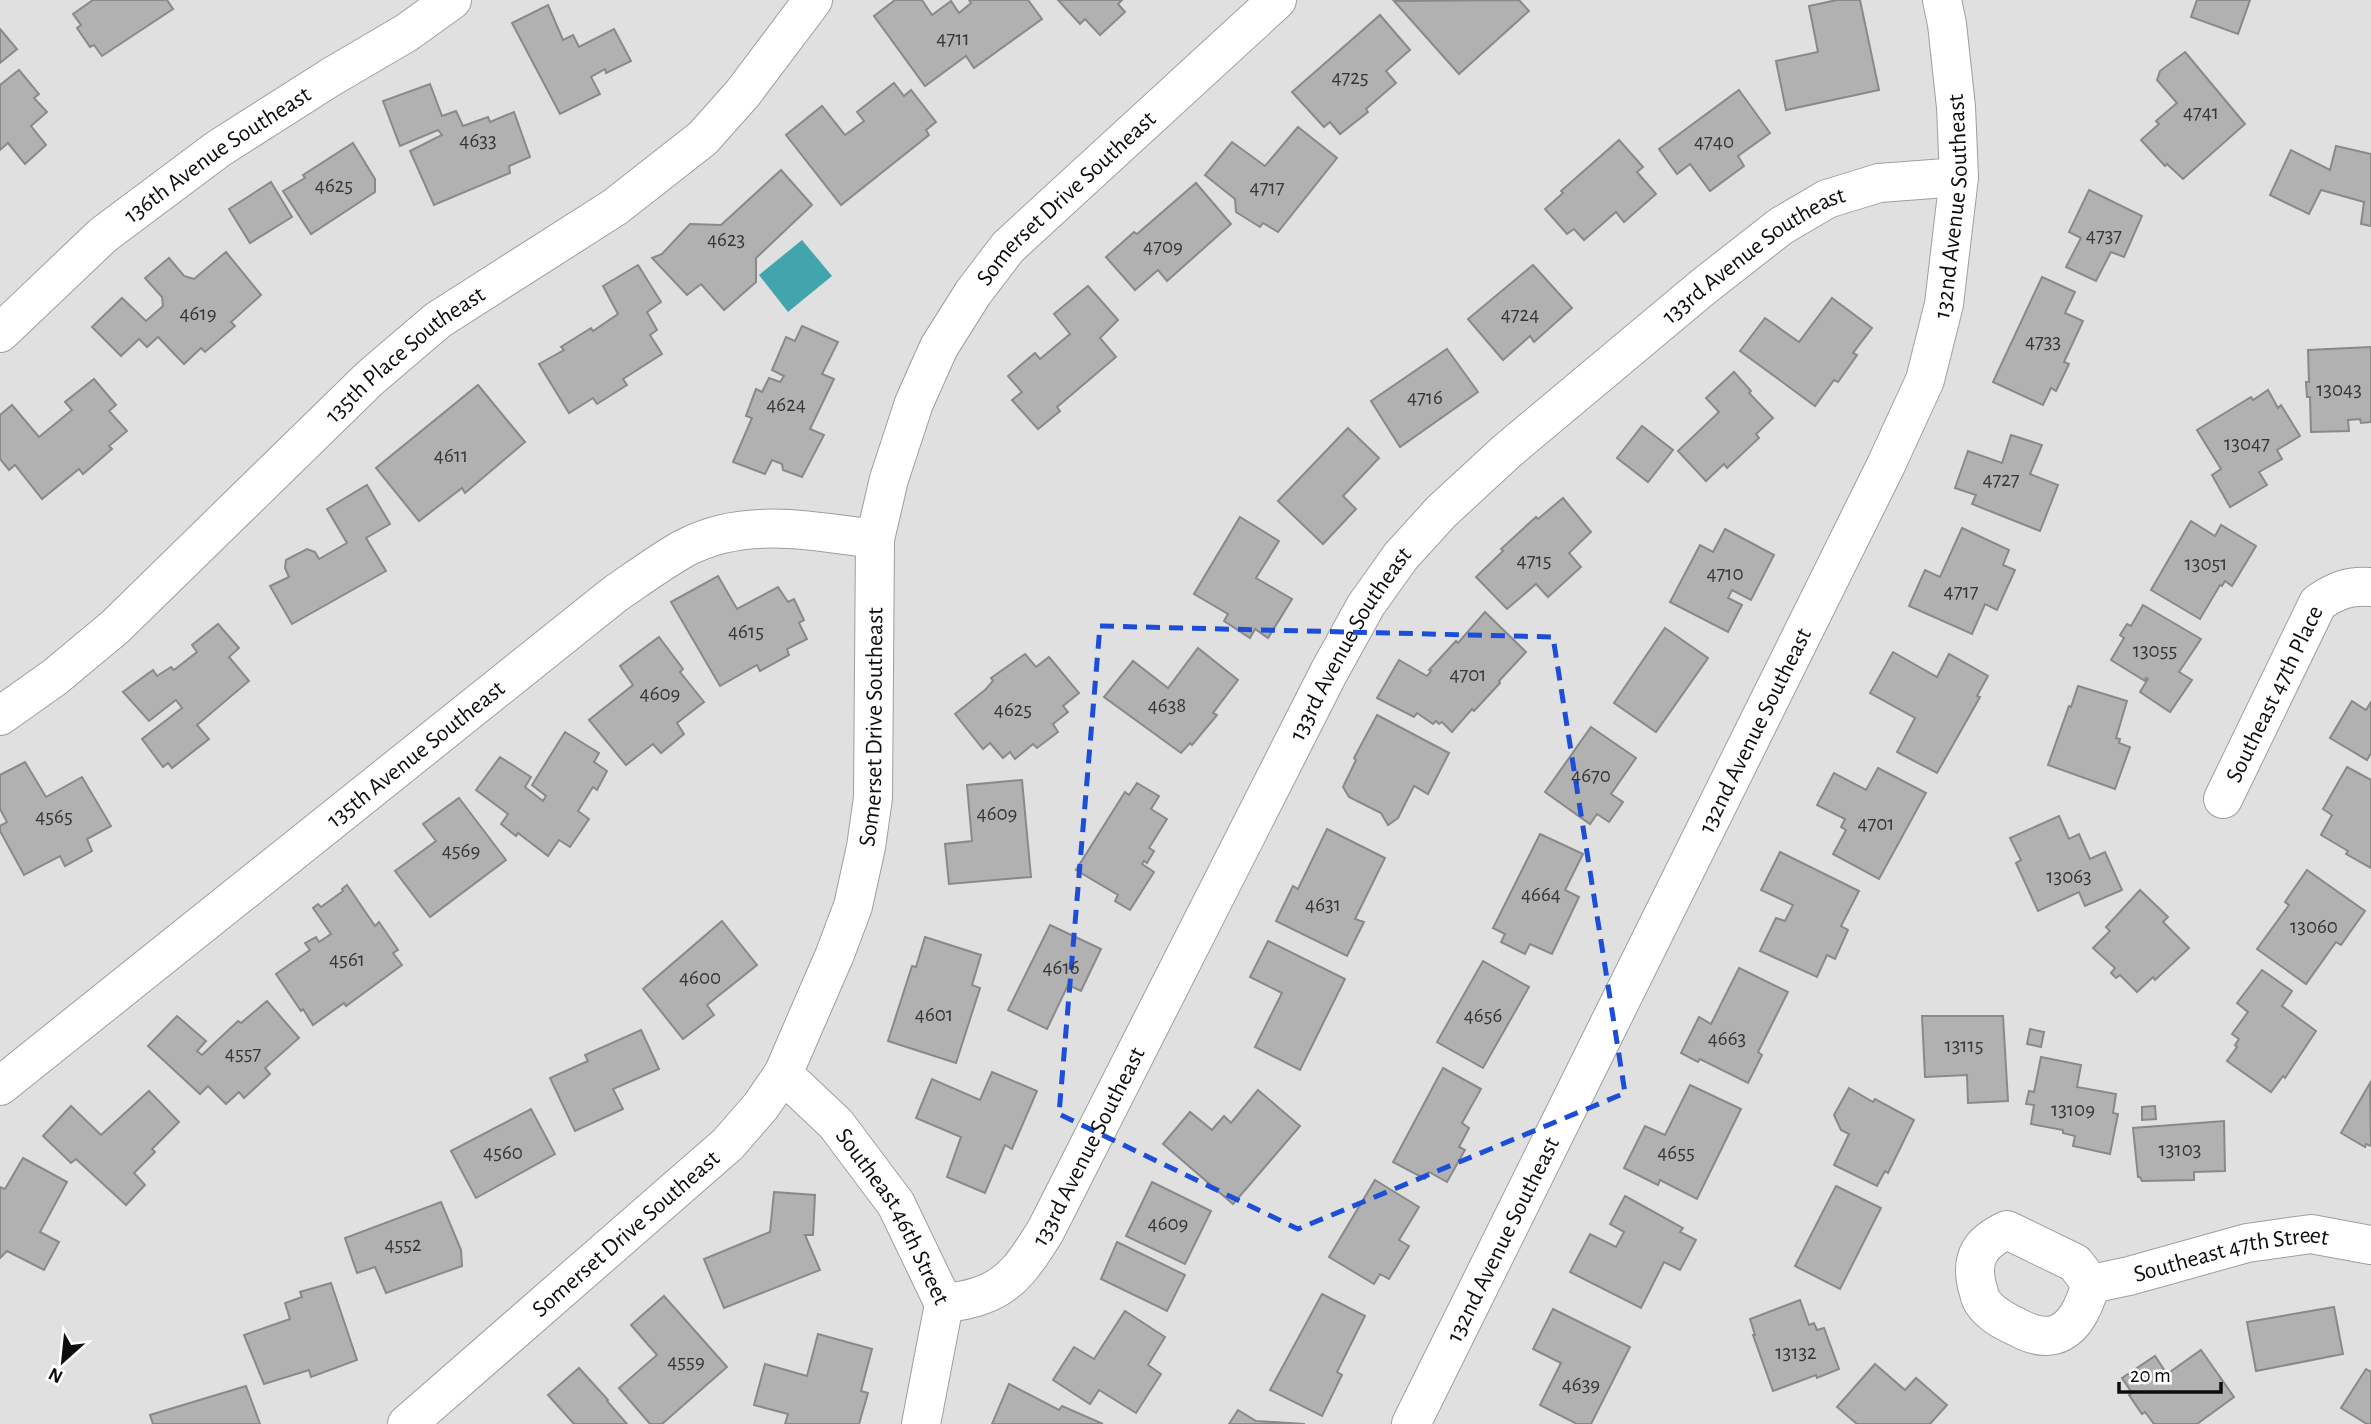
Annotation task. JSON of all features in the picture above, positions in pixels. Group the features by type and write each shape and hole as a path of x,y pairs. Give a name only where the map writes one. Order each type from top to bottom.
{"street":[{"name":"136th Avenue Southeast","path":"0,333 103,235 218,149 406,33 452,0"},
{"name":"135th Place Southeast","path":"0,716 55,677 115,627 370,378 438,320 615,207 703,138 743,93 813,0"},
{"name":"132nd Avenue Southeast","path":"1411,1424 1886,465 1925,380 1944,304 1959,177 1956,107 1942,0"},
{"name":"Somerset Drive Southeast","path":"407,1424 728,1144 761,1106 783,1074 835,954 853,905 866,847 873,798 876,539 890,479 914,403 939,347 974,292 1008,247 1272,2"},
{"name":"133rd Avenue Southeast","path":"944,1304 984,1295 1008,1281 1027,1261 1046,1230 1329,672 1366,605 1409,547 1441,512 1507,451 1703,287 1781,226 1827,199 1879,183 1959,177"},
{"name":"135th Avenue Southeast","path":"0,1086 615,594 685,548 732,532 775,527 876,539"},
{"name":"Southeast 47th Place","path":"2223,799 2318,603 2333,592 2345,588 2371,587"},
{"name":"Southeast 46th Street","path":"783,1074 836,1124 896,1204 944,1304 921,1424"},
{"name":"Southeast 47th Street","path":"2091,1284 2247,1243 2311,1234 2371,1245"}],"highlighted area":[{"path":"1100,626 1553,637 1625,1093 1298,1229 1059,1114"}],"water":[{"path":"802,240 832,276 788,312 759,275"}],"building":[{"path":"93,0 167,0 173,9 102,56 94,45 90,47 77,28 81,25 73,14"},
{"path":"895,0 922,0 932,15 951,1 959,13 971,3 969,0 1028,0 1042,19 974,68 966,56 925,86 874,16"},
{"path":"1058,0 1122,0 1118,4 1125,12 1100,35 1085,19 1080,24"},
{"path":"1519,0 1529,11 1459,74 1394,1"},
{"path":"1837,0 1860,0 1879,90 1786,110 1776,61 1818,52 1809,6"},
{"path":"2197,0 2250,0 2238,34 2191,17"},
{"path":"548,5 563,40 573,35 579,47 614,29 631,61 606,73 605,69 591,77 600,94 560,114 512,23"},
{"path":"1380,15 1410,50 1386,71 1396,83 1366,109 1368,112 1340,134 1330,122 1324,127 1292,92"},
{"path":"0,29 17,49 0,63"},
{"path":"2185,52 2245,124 2183,179 2167,164 2165,166 2141,140 2159,124 2156,121 2177,103 2157,80 2160,71"},
{"path":"19,70 39,94 34,98 47,112 31,126 46,145 25,164 8,143 0,150 0,85"},
{"path":"894,83 904,96 911,90 936,122 926,130 929,135 841,205 786,135 822,106 845,135 864,121 857,112"},
{"path":"430,84 442,116 456,111 463,126 488,117 490,122 514,112 530,157 509,166 510,173 434,205 410,151 442,135 438,130 400,146 383,101"},
{"path":"1739,90 1770,133 1738,156 1744,166 1710,191 1690,164 1677,174 1659,149"},
{"path":"1298,127 1337,158 1278,232 1263,223 1260,227 1236,212 1235,199 1205,175 1232,142 1265,166"},
{"path":"1619,140 1643,167 1637,172 1656,194 1624,222 1616,212 1584,240 1574,229 1567,234 1545,209 1563,193 1561,191"},
{"path":"353,143 375,179 375,192 311,234 283,191"},
{"path":"2336,146 2371,154 2371,226 2361,224 2364,202 2321,190 2309,214 2270,195 2291,150 2330,170"},
{"path":"781,170 812,205 756,258 756,282 724,310 701,284 687,295 652,258 662,254 690,224 721,225"},
{"path":"271,182 292,217 250,243 229,209"},
{"path":"1196,183 1231,224 1167,281 1158,270 1135,290 1106,257"},
{"path":"2089,190 2142,216 2124,257 2111,252 2096,281 2066,267 2081,238 2069,232"},
{"path":"226,252 261,295 231,322 235,326 205,352 201,348 184,364 158,337 147,347 139,339 121,356 92,327 122,298 146,321 163,306 162,297 145,278 169,258 184,276 194,279"},
{"path":"638,265 661,302 647,312 657,330 650,335 662,354 623,379 627,385 597,404 593,398 569,413 539,364 564,350 561,347 591,328 593,331 618,314 603,286"},
{"path":"1533,265 1572,308 1534,342 1530,336 1503,360 1468,319"},
{"path":"2042,277 2075,292 2065,313 2083,321 2064,362 2069,364 2056,391 2051,388 2043,405 1993,382"},
{"path":"1088,286 1118,320 1100,338 1116,357 1057,407 1060,411 1038,429 1012,400 1022,392 1008,376 1035,353 1040,359 1070,334 1054,314"},
{"path":"1832,298 1872,328 1853,353 1857,355 1838,382 1834,380 1815,406 1740,351 1765,318 1799,342"},
{"path":"802,326 838,342 822,374 834,379 810,429 824,435 802,477 783,470 782,464 772,460 765,474 733,462 752,418 746,416 756,389 762,392 769,378 780,382 784,376 772,370 786,337 795,341"},
{"path":"2371,347 2371,422 2348,420 2349,431 2311,432 2310,397 2307,397 2306,382 2309,382 2308,350"},
{"path":"1447,349 1478,392 1400,447 1371,401"},
{"path":"1734,372 1751,391 1749,393 1773,418 1756,434 1759,438 1727,468 1724,464 1706,481 1678,451 1719,412 1706,398"},
{"path":"94,379 116,405 109,411 127,431 109,446 112,449 83,474 79,469 42,499 15,465 9,470 0,459 0,415 12,405 39,437 72,410 65,402"},
{"path":"478,385 525,442 465,493 462,488 419,521 376,468"},
{"path":"2268,390 2278,408 2281,405 2300,436 2277,450 2282,459 2259,472 2267,485 2230,507 2212,475 2221,469 2197,430 2251,397 2253,400"},
{"path":"1642,426 1673,450 1648,482 1617,458"},
{"path":"1348,428 1379,458 1343,496 1356,509 1323,544 1278,501"},
{"path":"2011,435 2042,445 2030,474 2058,485 2040,531 1972,504 1976,495 1955,488 1968,451 2002,463"},
{"path":"367,485 390,524 366,538 386,571 292,624 270,586 289,577 285,568 286,560 307,549 315,552 319,559 347,543 327,509"},
{"path":"1563,498 1591,532 1569,553 1581,567 1548,597 1536,584 1507,609 1476,577 1503,551 1501,549 1536,517 1538,519"},
{"path":"1240,517 1279,541 1256,578 1292,599 1268,638 1255,629 1250,638 1224,621 1228,614 1194,594"},
{"path":"2191,521 2215,536 2221,525 2256,546 2232,586 2225,581 2220,585 2200,619 2151,590"},
{"path":"1962,528 2009,550 2003,565 2015,570 1997,610 1985,604 1972,634 1909,606 1925,570 1940,577"},
{"path":"1725,529 1774,555 1751,600 1732,590 1728,598 1742,605 1728,632 1670,602 1700,545 1713,552"},
{"path":"718,576 737,609 778,587 788,602 794,599 804,620 799,623 807,639 787,649 789,655 760,671 757,665 720,686 671,602"},
{"path":"2143,605 2201,639 2179,672 2192,680 2170,712 2140,692 2148,679 2145,681 2111,660 2124,638 2120,635 2127,624 2131,626"},
{"path":"1485,612 1526,652 1452,732 1442,722 1439,724 1436,721 1433,724 1417,713 1414,717 1377,698 1399,660 1427,676 1431,671 1429,670 1456,641 1458,643"},
{"path":"218,624 239,648 229,657 249,681 197,725 209,739 172,768 168,763 163,767 142,739 182,708 176,700 149,721 123,692 153,670 157,676 171,667 174,670 197,652 192,645"},
{"path":"1665,628 1708,658 1656,732 1614,703"},
{"path":"659,637 683,669 680,672 704,702 677,723 684,734 661,753 653,744 626,765 589,720 633,685 620,666"},
{"path":"1198,648 1238,680 1213,713 1217,715 1192,745 1190,743 1181,753 1104,697 1133,661 1168,688"},
{"path":"1893,652 1937,677 1949,654 1988,676 1977,696 1980,697 1937,773 1897,752 1915,718 1870,693"},
{"path":"1025,654 1036,667 1049,657 1079,693 1063,706 1068,712 1053,724 1058,732 1037,748 1033,744 1015,759 1010,752 1003,758 990,743 983,749 955,714 985,690 993,681 991,678"},
{"path":"2078,686 2127,701 2116,738 2120,739 2119,743 2130,747 2115,789 2048,765"},
{"path":"2352,701 2366,710 2371,702 2371,753 2367,760 2330,738"},
{"path":"1377,715 1449,753 1428,794 1414,786 1398,818 1388,825 1381,813 1349,797 1343,787 1356,760 1354,758"},
{"path":"1591,727 1636,758 1611,794 1623,802 1609,822 1597,814 1590,824 1545,792"},
{"path":"565,732 599,753 594,762 607,771 597,790 593,787 578,811 589,819 570,847 559,840 548,856 518,833 516,836 501,824 508,814 476,790 500,757 531,777 525,787 543,801 546,796 532,785"},
{"path":"25,762 46,797 82,777 111,826 87,839 92,851 65,866 60,856 24,875 0,831 0,826 7,822 0,809 0,775"},
{"path":"2347,767 2371,780 2371,868 2321,835 2332,815 2323,809"},
{"path":"1878,768 1926,793 1879,879 1833,854 1846,830 1841,827 1845,819 1817,805 1834,773 1866,790"},
{"path":"1022,780 1031,877 949,884 945,844 972,841 967,785"},
{"path":"1137,783 1159,796 1151,809 1167,819 1149,848 1154,851 1147,863 1144,861 1142,864 1154,872 1130,910 1115,901 1118,895 1076,870 1125,792 1129,795"},
{"path":"459,798 506,860 430,917 395,871 436,841 423,824"},
{"path":"2059,816 2069,839 2079,834 2090,859 2105,852 2122,890 2085,906 2079,892 2038,911 2016,863 2021,860 2010,838"},
{"path":"1327,829 1385,858 1355,919 1364,922 1347,956 1276,921 1293,886 1298,889"},
{"path":"1540,834 1583,854 1565,890 1579,897 1552,954 1530,944 1525,954 1501,942 1505,934 1493,928"},
{"path":"1780,852 1859,891 1841,926 1848,930 1835,959 1827,955 1817,977 1760,951 1776,918 1785,921 1793,905 1761,890"},
{"path":"2307,870 2365,911 2341,945 2336,942 2306,984 2257,949 2289,905 2285,902"},
{"path":"347,885 375,926 379,922 398,950 393,953 402,965 346,1006 344,1003 313,1025 276,974 310,950 305,943 316,937 319,942 331,934 313,908 318,904 321,907"},
{"path":"2140,890 2168,917 2163,922 2189,948 2155,980 2153,977 2137,992 2120,975 2116,978 2111,973 2115,968 2093,948 2110,931 2106,927"},
{"path":"722,921 757,965 707,1005 714,1015 683,1039 643,989"},
{"path":"1050,925 1101,949 1081,991 1068,985 1047,1029 1008,1010"},
{"path":"925,937 981,955 972,985 980,988 956,1063 888,1041 912,966 916,967"},
{"path":"1268,941 1345,979 1300,1070 1255,1047 1282,993 1250,977"},
{"path":"1483,961 1529,987 1483,1068 1437,1042"},
{"path":"1739,968 1788,992 1758,1052 1762,1055 1748,1083 1700,1059 1698,1062 1681,1053 1699,1017 1711,1024"},
{"path":"2262,970 2292,991 2282,1006 2316,1031 2285,1078 2283,1076 2271,1092 2227,1061 2239,1039 2232,1034 2248,1012 2237,1003"},
{"path":"267,1001 299,1038 265,1068 270,1074 244,1098 239,1092 226,1104 208,1086 200,1094 148,1046 177,1016 206,1041 197,1051 202,1055 238,1021 241,1023"},
{"path":"1922,1016 2003,1016 2008,1101 1968,1103 1967,1075 1925,1077"},
{"path":"2030,1029 2044,1032 2041,1047 2027,1044"},
{"path":"641,1030 659,1069 613,1089 623,1109 575,1131 550,1078 588,1061 585,1055"},
{"path":"2041,1057 2081,1065 2077,1087 2116,1094 2113,1113 2118,1114 2110,1154 2073,1146 2075,1136 2063,1133 2063,1130 2031,1124 2034,1105 2026,1104 2029,1091 2034,1092"},
{"path":"1443,1068 1481,1089 1462,1123 1469,1128 1459,1147 1465,1150 1447,1182 1429,1172 1425,1179 1393,1162"},
{"path":"992,1072 1037,1091 1012,1149 1005,1145 985,1193 947,1177 961,1137 916,1118 932,1079 980,1100"},
{"path":"2370,1083 2371,1146 2366,1144 2365,1147 2341,1133"},
{"path":"1690,1085 1741,1109 1697,1199 1660,1180 1658,1185 1624,1168 1645,1126 1665,1135"},
{"path":"1849,1088 1914,1120 1888,1173 1885,1171 1877,1186 1834,1165 1849,1134 1841,1130 1834,1115"},
{"path":"1258,1090 1300,1126 1233,1204 1163,1144 1190,1112 1212,1130 1224,1116 1231,1123"},
{"path":"149,1091 179,1122 152,1149 155,1152 134,1173 145,1185 126,1205 76,1159 71,1163 43,1136 71,1106 101,1135"},
{"path":"2155,1106 2156,1119 2142,1120 2142,1107"},
{"path":"531,1109 555,1154 476,1198 451,1151"},
{"path":"2224,1121 2225,1171 2194,1172 2194,1180 2142,1181 2138,1177 2133,1128"},
{"path":"23,1158 67,1182 40,1232 59,1242 44,1270 7,1251 0,1258 0,1187 5,1189"},
{"path":"1375,1180 1419,1207 1399,1240 1409,1246 1389,1279 1380,1274 1374,1284 1329,1257"},
{"path":"1152,1182 1211,1211 1185,1264 1126,1236"},
{"path":"1836,1186 1881,1208 1840,1289 1795,1266"},
{"path":"774,1192 815,1195 813,1235 805,1235 820,1270 724,1308 704,1259 770,1232"},
{"path":"1625,1196 1683,1228 1680,1232 1696,1240 1680,1270 1664,1262 1641,1308 1570,1272 1590,1234 1616,1247 1624,1232 1610,1224"},
{"path":"441,1202 461,1250 462,1266 386,1293 375,1267 357,1273 345,1238"},
{"path":"1117,1242 1185,1275 1167,1311 1101,1279"},
{"path":"331,1283 357,1360 311,1377 309,1370 264,1384 244,1335 290,1319 285,1303 302,1297 300,1292"},
{"path":"1322,1294 1365,1316 1337,1372 1342,1375 1322,1416 1270,1390"},
{"path":"664,1296 727,1367 662,1424 650,1424 619,1388 657,1355 631,1325"},
{"path":"1800,1300 1809,1325 1814,1323 1817,1330 1824,1328 1839,1369 1773,1391 1750,1319"},
{"path":"2334,1307 2343,1354 2256,1371 2247,1322"},
{"path":"1553,1309 1630,1347 1591,1424 1577,1424 1540,1405 1561,1363 1533,1349"},
{"path":"1125,1311 1165,1337 1148,1365 1161,1374 1136,1413 1099,1390 1090,1404 1053,1380 1074,1347 1094,1359"},
{"path":"818,1334 872,1349 861,1391 868,1393 859,1424 785,1424 788,1414 754,1405 765,1364 807,1376"},
{"path":"2201,1350 2234,1397 2197,1424 2154,1424 2145,1412 2142,1414 2129,1395 2132,1393 2122,1378 2155,1356 2167,1374"},
{"path":"1875,1364 1905,1390 1916,1378 1947,1405 1930,1424 1857,1424 1837,1407"},
{"path":"579,1368 627,1424 574,1424 548,1395"},
{"path":"2366,1369 2371,1372 2371,1424 2341,1408"},
{"path":"1009,1384 1059,1410 1062,1406 1103,1424 992,1424"},
{"path":"246,1386 260,1424 153,1424 150,1415"},
{"path":"1238,1410 1256,1421 1305,1424 1229,1424"}]}
